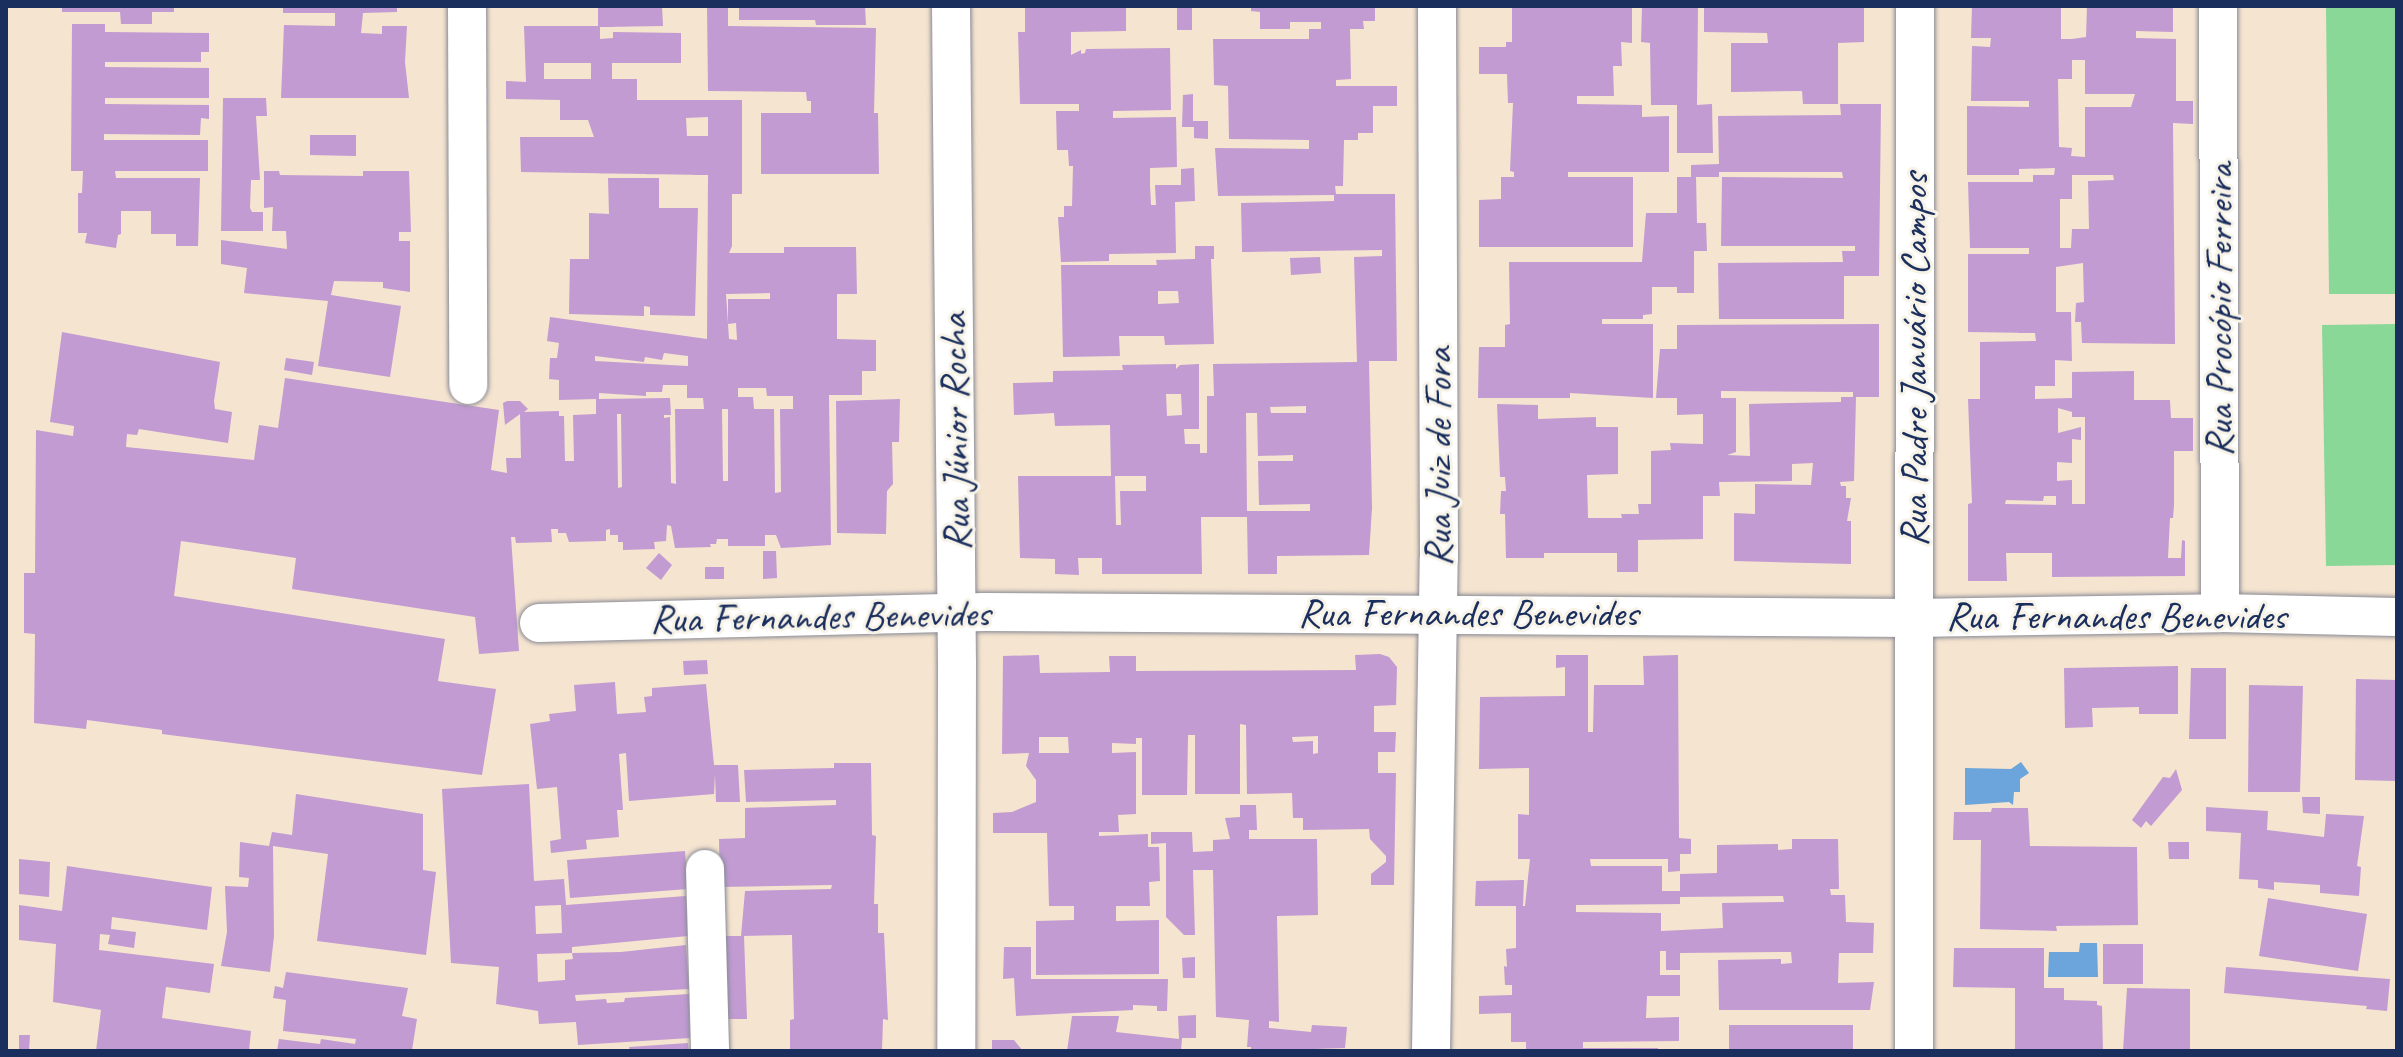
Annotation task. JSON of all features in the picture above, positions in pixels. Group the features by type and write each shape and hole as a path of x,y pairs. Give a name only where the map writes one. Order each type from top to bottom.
{"street":[{"path":"467,6 468,385"},
{"name":"Rua Júnior Rocha","path":"951,6 957,612 956,1051"},
{"name":"Rua Juiz de Fora","path":"1431,1051 1438,613 1437,6"},
{"name":"Rua Padre Januário Campos","path":"1914,1051 1915,6"},
{"name":"Rua Procópio Ferreira","path":"2218,6 2220,613"},
{"name":"Rua Fernandes Benevides","path":"539,623 957,612 1913,618 2220,613 2397,617"},
{"path":"705,869 710,1051"}],"green space":[{"path":"2326,6 2397,6 2397,294 2329,294"},
{"path":"2397,324 2397,565 2326,566 2322,325"}],"water":[{"path":"2021,762 2029,773 2020,779 2020,792 2014,792 2013,805 2009,802 1965,805 1965,768 2011,769"},
{"path":"2080,943 2097,943 2098,977 2048,977 2049,952 2079,952"}],"building":[{"path":"62,6 174,6 174,12 152,12 152,24 121,24 120,12 62,12"},
{"path":"283,6 397,6 397,12 363,13 361,33 382,34 382,26 407,26 405,62 409,98 281,98 284,25 335,26 335,13 283,13"},
{"path":"598,6 662,6 663,26 600,27 600,39 613,38 613,32 681,33 681,63 612,63 612,79 637,79 637,100 742,100 742,194 732,194 732,246 729,253 784,253 784,247 856,247 857,294 837,294 837,339 876,340 876,371 862,371 862,395 829,395 831,545 781,548 776,535 765,535 765,546 728,546 728,539 717,539 716,544 710,544 711,547 675,548 671,526 667,525 666,541 654,542 655,549 623,550 623,542 618,542 618,535 610,535 610,529 606,530 606,541 569,542 566,533 558,533 558,529 551,529 552,542 516,543 515,537 511,537 519,651 479,654 475,617 292,589 296,558 181,541 174,596 445,639 438,681 496,689 482,775 162,734 162,730 87,720 86,729 34,723 35,634 24,633 24,573 35,573 36,430 73,436 74,426 50,422 62,332 220,362 214,401 215,409 232,412 228,443 139,429 137,435 127,434 126,447 254,460 259,425 278,428 285,378 499,410 491,470 507,473 506,458 521,458 520,414 505,425 503,403 520,401 528,409 524,412 559,411 559,416 564,416 565,461 574,461 573,415 596,414 596,399 559,400 559,380 549,379 550,358 557,358 559,343 547,341 550,317 707,339 708,175 521,172 520,137 594,137 588,120 560,120 560,100 506,99 506,81 526,82 524,26 598,26","holes":["544,63 591,63 591,79 544,79","708,117 708,136 687,136 686,118","770,293 770,299 728,299 728,324 726,294","736,323 737,340 729,339 728,324","664,353 688,356 688,366 595,361 595,356 644,362 645,357 662,360","663,385 687,385 687,398 703,398 704,409 675,409 676,484 671,483 670,417 664,418 664,415 671,415 670,398 599,399 599,393 646,396 646,392 662,392","738,388 766,388 767,396 793,396 793,409 780,409 781,492 775,493 774,409 754,409 753,397 738,397","722,409 728,409 728,481 723,481","617,414 621,414 622,487 618,488"]},
{"path":"707,6 728,6 728,26 876,28 874,113 878,113 879,174 761,174 761,113 811,113 811,101 807,101 806,92 708,91"},
{"path":"739,6 865,6 866,25 816,25 815,20 739,20"},
{"path":"1025,6 1126,6 1126,31 1071,32 1071,55 1081,50 1081,54 1085,53 1086,49 1170,48 1171,110 1113,111 1113,118 1176,117 1177,167 1150,168 1150,185 1151,205 1156,205 1155,185 1181,185 1181,169 1194,168 1195,201 1175,202 1176,253 1109,254 1109,261 1061,262 1058,217 1064,217 1064,206 1072,206 1073,166 1069,166 1068,150 1057,150 1056,111 1079,111 1079,104 1020,104 1018,32 1025,32"},
{"path":"1177,6 1192,6 1192,30 1177,30"},
{"path":"1251,6 1375,6 1375,21 1363,21 1364,29 1350,29 1351,79 1336,80 1336,86 1397,86 1397,106 1373,106 1373,133 1358,133 1358,140 1344,140 1343,186 1335,186 1336,194 1395,194 1397,361 1369,361 1372,508 1369,555 1277,556 1277,574 1248,574 1247,517 1201,517 1202,574 1102,574 1102,558 1078,558 1079,575 1055,574 1055,559 1020,558 1018,476 1111,476 1110,425 1055,426 1054,413 1014,415 1013,383 1053,382 1053,371 1123,370 1122,365 1176,364 1176,369 1180,365 1199,364 1199,429 1184,429 1185,444 1200,444 1200,453 1207,453 1207,396 1214,396 1213,364 1357,362 1354,257 1382,256 1382,250 1242,252 1241,203 1334,201 1334,195 1218,196 1215,148 1309,149 1309,140 1229,139 1228,86 1214,85 1213,39 1309,39 1309,29 1321,29 1321,22 1290,22 1290,29 1260,29 1260,12 1251,11","holes":["1166,394 1181,394 1182,415 1167,416","1306,406 1306,413 1271,413 1270,407","1246,413 1257,413 1258,456 1293,455 1293,461 1258,461 1259,505 1310,504 1310,511 1247,511","1115,476 1146,476 1146,491 1120,491 1121,525 1116,525"]},
{"path":"1512,6 1632,6 1632,43 1621,42 1622,66 1613,66 1614,96 1577,96 1577,104 1642,105 1642,117 1669,116 1669,172 1568,172 1568,177 1633,177 1633,247 1479,247 1479,200 1501,199 1501,177 1514,177 1514,172 1510,171 1513,103 1508,103 1507,74 1479,74 1479,47 1506,47 1506,42 1512,42"},
{"path":"1642,6 1698,6 1697,105 1712,104 1713,153 1677,153 1677,105 1651,105 1650,43 1641,42"},
{"path":"1704,6 1864,6 1864,42 1838,43 1838,104 1803,104 1802,91 1731,92 1731,43 1768,43 1767,33 1704,32"},
{"path":"1972,6 2061,6 2061,39 2072,39 2086,37 2087,6 2173,6 2173,32 2136,31 2136,38 2176,39 2176,101 2193,101 2193,124 2173,123 2175,344 2082,343 2081,322 2075,322 2076,303 2084,302 2083,263 2056,267 2056,312 2071,312 2072,361 2055,360 2055,386 2035,386 2035,399 2072,398 2072,372 2134,371 2134,400 2170,400 2171,418 2193,418 2193,451 2174,451 2174,505 2173,518 2170,518 2168,558 2181,558 2182,540 2185,541 2185,576 2052,577 2052,553 2006,553 2007,581 1968,581 1968,504 1972,503 1968,399 1980,399 1980,342 2036,341 2035,333 1968,332 1968,254 2029,254 2029,248 1970,248 1968,182 2033,182 2033,175 2054,175 2055,168 2019,169 2019,175 1967,175 1967,106 2029,107 2029,101 1971,101 1972,46 1990,47 1991,38 1971,38","holes":["2072,60 2085,60 2085,94 2135,94 2131,107 2085,107 2085,157 2071,156 2072,148 2059,147 2058,79 2072,79","2072,175 2113,175 2114,180 2088,181 2089,229 2072,229 2071,248 2060,248 2060,199 2072,199","2058,408 2072,412 2072,417 2085,417 2085,504 2072,504 2072,480 2057,481 2057,462 2072,463 2072,439 2081,440 2081,427 2058,433","2044,496 2056,496 2056,505 2005,504 2006,500 2043,501"]},
{"path":"72,24 105,24 105,32 209,33 209,52 201,52 201,62 105,62 105,67 209,68 209,98 105,98 105,104 209,105 209,119 201,118 200,135 104,134 104,140 208,140 208,171 115,171 116,178 200,178 198,246 176,246 176,234 151,234 151,211 121,211 121,234 118,235 116,248 85,243 87,233 78,233 78,193 82,193 83,171 71,171"},
{"path":"1193,94 1193,121 1208,121 1208,139 1194,138 1194,127 1182,127 1183,95"},
{"path":"223,98 266,98 267,116 256,116 260,180 251,180 250,208 252,212 263,212 263,231 221,231"},
{"path":"1840,104 1881,104 1879,276 1844,276 1844,319 1719,319 1718,263 1843,262 1842,251 1855,251 1855,246 1721,246 1722,177 1843,178 1842,172 1719,172 1719,177 1696,177 1697,223 1706,223 1707,251 1694,251 1694,293 1677,293 1677,287 1652,287 1652,314 1643,315 1643,319 1602,319 1602,324 1653,324 1653,398 1570,393 1570,398 1478,398 1479,347 1505,347 1505,325 1510,324 1509,262 1642,262 1646,213 1677,213 1677,177 1691,177 1691,165 1719,164 1718,116 1841,115"},
{"path":"310,135 356,135 356,156 310,155"},
{"path":"264,171 279,171 280,175 363,176 363,171 409,171 411,232 399,232 399,241 410,241 410,292 383,288 383,282 334,281 331,295 401,306 390,377 318,366 328,301 244,293 247,268 221,264 221,240 287,249 286,231 272,231 273,207 264,208"},
{"path":"608,178 659,178 659,208 698,208 695,316 650,315 650,307 644,306 644,316 569,314 570,259 589,259 589,213 609,214"},
{"path":"1195,246 1214,246 1214,259 1211,259 1214,344 1165,345 1164,336 1119,336 1120,356 1063,357 1061,265 1157,265 1156,260 1195,259","holes":["1158,291 1178,291 1179,303 1158,304"]},
{"path":"1320,257 1321,273 1291,275 1290,258"},
{"path":"1879,324 1879,397 1856,397 1854,481 1840,482 1841,486 1846,486 1846,498 1851,498 1847,521 1851,521 1851,564 1734,561 1734,513 1755,514 1755,484 1811,485 1813,463 1792,464 1792,481 1719,482 1720,496 1703,496 1703,539 1638,540 1638,572 1617,572 1617,553 1544,553 1544,558 1506,558 1505,514 1500,514 1501,491 1506,491 1505,477 1500,477 1497,404 1538,405 1538,419 1596,417 1596,427 1618,427 1618,474 1587,475 1588,518 1622,518 1621,514 1639,514 1638,504 1651,504 1651,451 1671,450 1670,443 1703,444 1703,414 1677,415 1677,398 1656,398 1660,349 1677,349 1677,325","holes":["1721,391 1853,392 1853,397 1841,397 1841,402 1749,404 1750,456 1727,455 1736,452 1736,398 1721,398"]},
{"path":"286,358 314,362 312,375 284,370"},
{"path":"900,399 899,442 892,442 893,484 887,491 886,534 837,533 836,401"},
{"path":"763,551 776,551 777,578 763,579"},
{"path":"659,553 672,565 661,580 646,568"},
{"path":"705,567 724,567 724,579 705,579"},
{"path":"1380,654 1389,657 1397,667 1396,705 1374,706 1374,732 1396,732 1395,752 1378,752 1378,773 1396,773 1394,885 1371,885 1371,874 1386,862 1386,856 1370,839 1369,829 1303,830 1303,818 1293,818 1292,793 1247,794 1246,725 1240,724 1240,794 1195,794 1195,735 1188,735 1187,795 1142,795 1142,738 1136,738 1136,744 1112,743 1112,753 1136,752 1136,814 1118,815 1119,832 1099,832 1099,836 1148,834 1148,847 1159,847 1160,881 1149,882 1150,906 1116,906 1116,921 1159,920 1159,974 1036,975 1036,921 1074,920 1074,906 1049,906 1047,833 993,833 993,813 1012,812 1036,802 1036,780 1026,766 1029,753 1002,754 1003,656 1039,655 1040,673 1110,672 1109,656 1136,656 1136,671 1356,670 1355,655","holes":["1318,736 1318,753 1313,754 1313,741 1293,742 1292,737","1039,737 1068,737 1069,753 1039,753"]},
{"path":"1556,655 1588,655 1588,732 1593,732 1594,685 1644,685 1643,656 1678,655 1679,838 1691,839 1691,854 1680,854 1680,871 1668,872 1668,859 1590,859 1591,866 1662,866 1662,891 1680,891 1680,874 1717,873 1717,845 1778,844 1778,850 1792,849 1792,839 1838,839 1839,889 1830,889 1831,895 1845,895 1846,922 1874,923 1873,953 1839,953 1838,983 1874,982 1870,1010 1719,1010 1718,960 1781,959 1781,964 1792,963 1791,952 1680,953 1680,970 1666,970 1666,951 1660,951 1660,975 1680,975 1680,996 1647,996 1646,1018 1679,1017 1679,1041 1583,1042 1583,1048 1658,1048 1658,1051 1526,1051 1526,1042 1511,1042 1511,1013 1479,1014 1479,996 1512,995 1512,985 1505,985 1504,966 1507,967 1506,949 1516,948 1516,906 1475,906 1476,881 1524,880 1525,906 1530,859 1518,859 1518,814 1529,815 1529,768 1479,769 1480,697 1565,696 1565,667 1556,668","holes":["1783,896 1784,902 1722,903 1723,928 1661,931 1661,913 1576,912 1576,905 1680,904 1680,897"]},
{"path":"707,660 708,674 684,675 683,661"},
{"path":"2178,666 2178,714 2139,714 2139,707 2092,708 2093,727 2065,728 2064,668"},
{"path":"2191,668 2226,668 2226,739 2189,739"},
{"path":"2356,679 2397,680 2397,781 2355,780"},
{"path":"615,682 617,714 646,712 644,697 652,696 652,688 706,684 714,765 738,765 740,802 716,802 715,774 714,794 629,801 626,753 619,754 623,810 617,810 619,837 586,840 587,849 551,853 550,841 561,839 557,787 537,789 530,724 550,721 549,714 576,711 574,685"},
{"path":"2249,685 2303,686 2300,792 2248,792"},
{"path":"834,763 871,763 872,835 876,836 874,904 878,904 878,933 884,933 888,1020 883,1019 882,1051 790,1051 790,1020 794,1019 792,935 741,936 745,891 831,889 832,885 720,887 719,839 745,838 745,808 836,805 836,800 746,802 744,770 834,768"},
{"path":"2176,769 2182,790 2151,826 2146,821 2141,828 2132,820 2163,777 2170,778"},
{"path":"529,784 534,881 564,879 566,905 686,896 688,936 572,947 572,953 621,952 686,945 689,989 575,995 576,1001 606,999 607,1003 624,1002 625,998 689,994 690,1038 578,1045 576,1022 539,1024 538,1011 496,1004 499,967 451,963 442,789","holes":["561,905 562,933 536,934 535,906","572,953 573,959 565,960 565,980 538,982 537,954"]},
{"path":"296,794 423,814 423,870 436,872 426,955 317,941 328,854 273,846 274,936 270,972 221,966 227,932 225,886 248,887 249,878 239,877 240,842 269,846 272,832 292,835"},
{"path":"2302,797 2320,797 2320,814 2303,813"},
{"path":"1240,805 1256,805 1257,830 1249,830 1249,839 1317,839 1318,915 1277,916 1279,1022 1269,1021 1269,1028 1311,1032 1312,1025 1347,1027 1345,1048 1251,1051 1251,1047 1247,1047 1249,1020 1216,1017 1213,870 1193,870 1195,935 1184,935 1166,917 1166,843 1151,844 1151,832 1192,832 1193,852 1213,851 1213,840 1230,839 1225,818 1240,817"},
{"path":"2206,807 2268,811 2267,830 2324,837 2326,814 2364,816 2357,866 2361,867 2359,896 2320,893 2320,885 2274,882 2274,890 2258,888 2258,880 2239,879 2241,833 2206,831"},
{"path":"1992,808 2028,808 2030,846 2137,847 2138,925 2056,926 2057,931 1980,929 1981,840 1953,840 1954,812 1991,812"},
{"path":"2168,842 2189,842 2189,859 2169,859"},
{"path":"685,851 688,889 570,898 567,860"},
{"path":"19,859 50,862 49,897 19,894"},
{"path":"67,866 212,887 207,930 112,917 111,929 136,932 134,948 108,944 110,935 100,934 99,950 214,964 210,993 166,987 162,1018 251,1031 249,1051 96,1051 101,1010 53,1002 56,944 19,940 19,905 62,911"},
{"path":"2268,898 2367,914 2358,971 2259,956"},
{"path":"721,936 744,936 747,1019 722,1019"},
{"path":"2103,944 2143,944 2143,984 2103,984"},
{"path":"1004,947 1031,947 1031,979 1168,979 1167,1011 1157,1011 1157,1006 1133,1005 1133,1010 1016,1016 1014,978 1003,979"},
{"path":"1954,948 2044,948 2044,988 2064,988 2064,1000 2097,1001 2097,1005 2102,1006 2103,1051 2015,1051 2015,988 1953,987"},
{"path":"1195,957 1195,978 1183,978 1182,958"},
{"path":"2226,967 2390,979 2387,1011 2366,1009 2367,1006 2224,993"},
{"path":"286,972 408,988 402,1016 417,1019 412,1050 277,1051 279,1039 320,1044 321,1039 355,1044 356,1039 283,1031 286,1000 273,998 275,986 283,988"},
{"path":"2127,988 2190,989 2190,1051 2123,1051"},
{"path":"1196,1015 1196,1038 1182,1038 1181,1051 1067,1051 1072,1016 1119,1016 1116,1032 1179,1039 1178,1016"},
{"path":"1729,1025 1853,1025 1853,1051 1729,1051"},
{"path":"19,1035 30,1035 29,1051 19,1051"},
{"path":"992,1040 1014,1040 1023,1051 992,1051"},
{"path":"688,1043 689,1051 630,1051 629,1047"}]}
